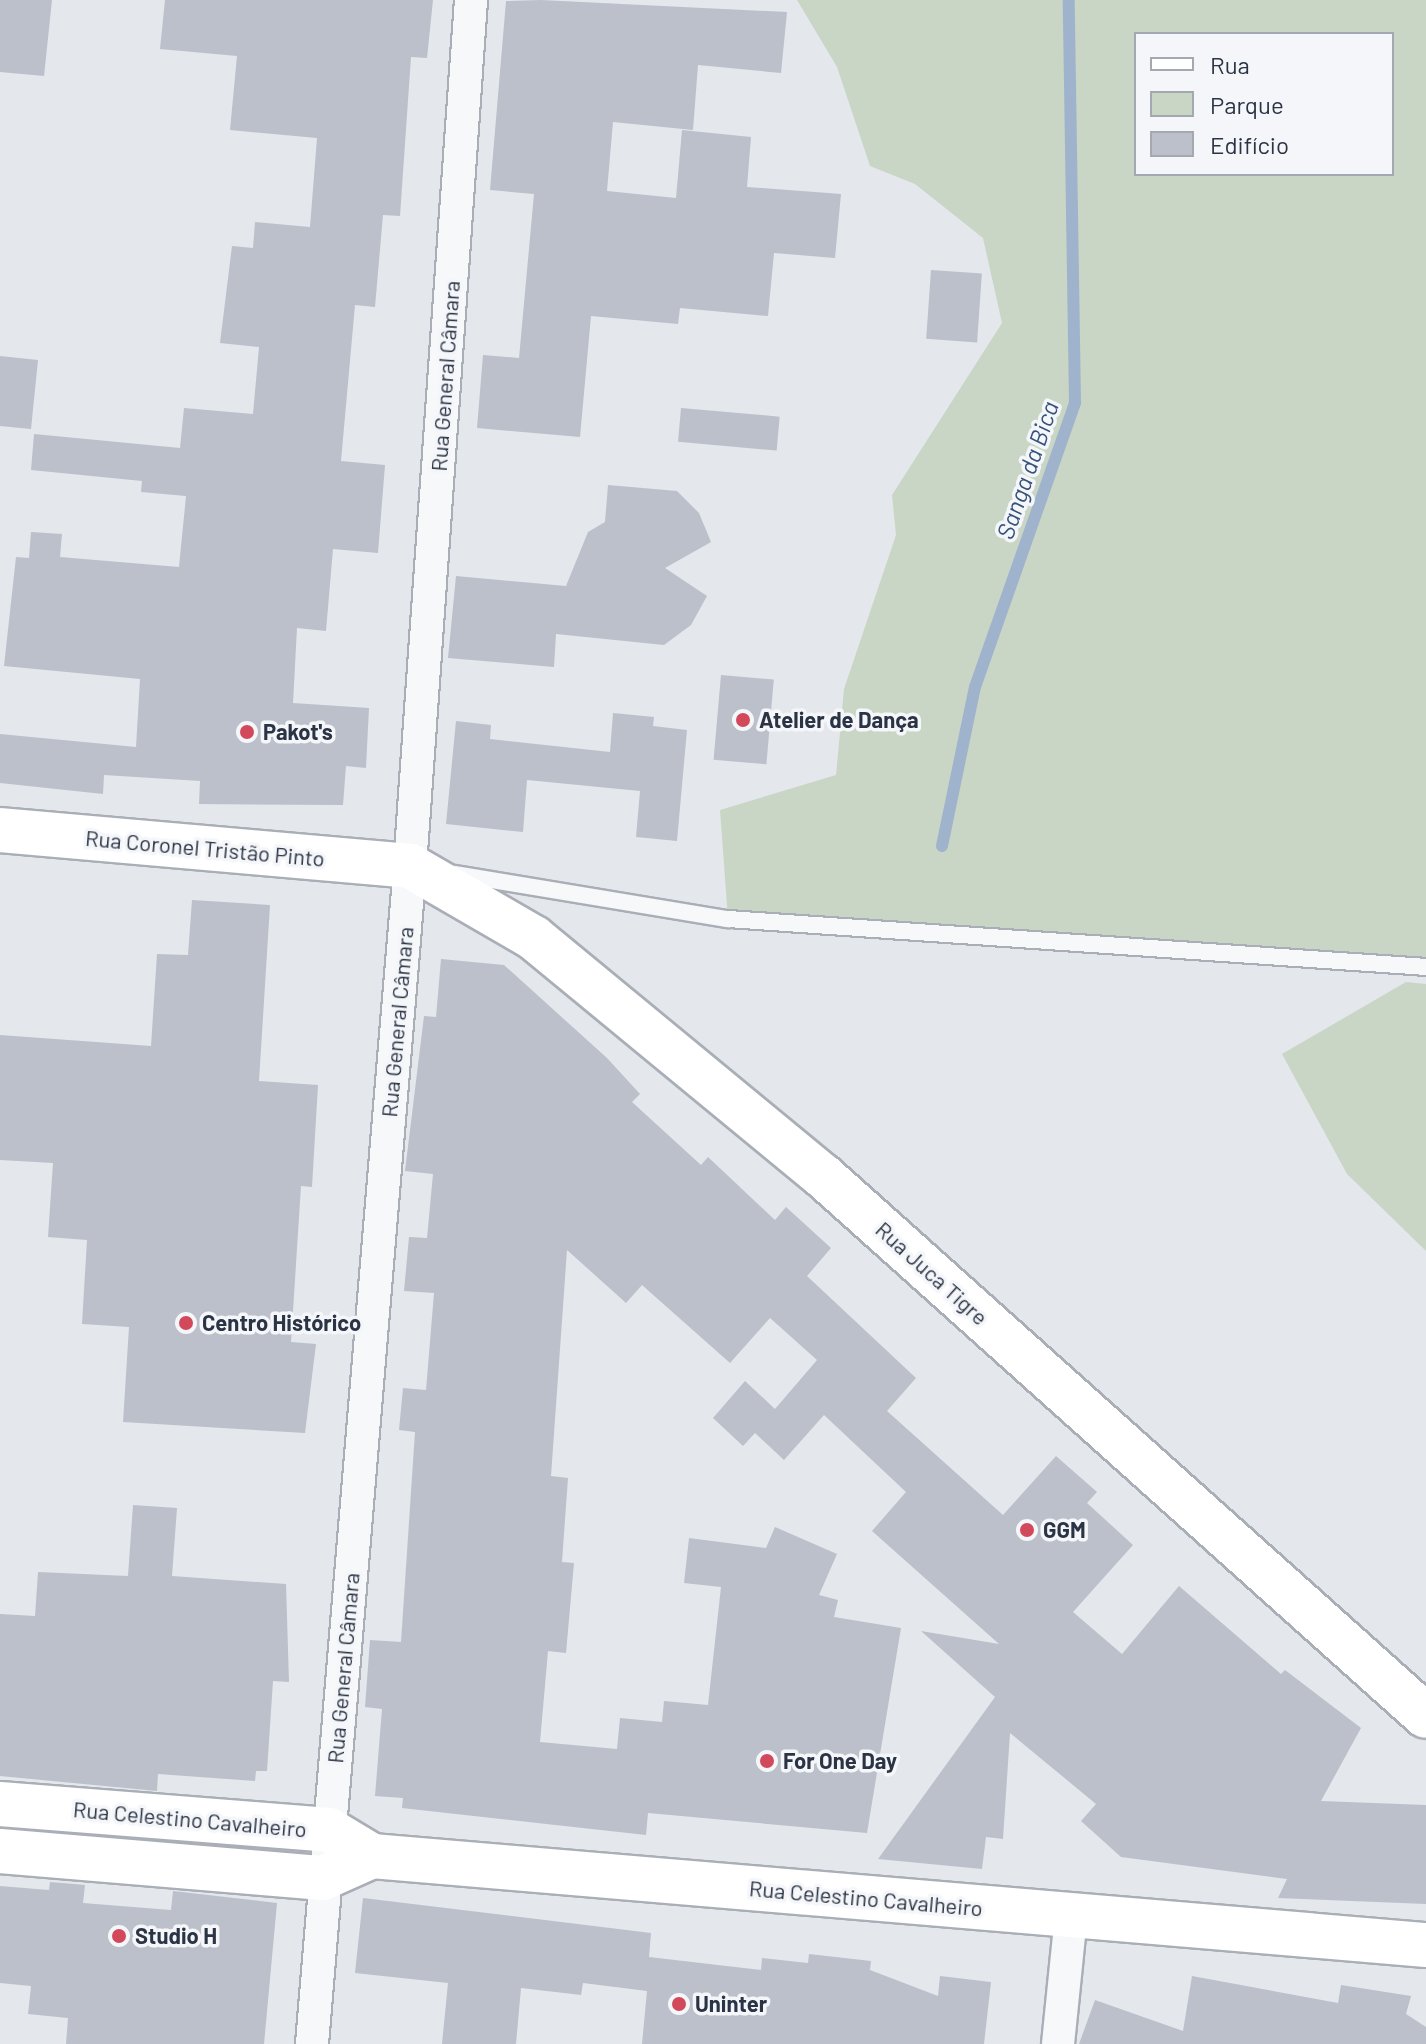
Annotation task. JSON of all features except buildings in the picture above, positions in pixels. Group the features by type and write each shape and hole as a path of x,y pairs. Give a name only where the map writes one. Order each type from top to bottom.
{"main road":[{"name":"Rua Coronel Tristão Pinto","path":"0,830 410,866"},
{"name":"Rua Juca Tigre","path":"410,866 534,938 823,1176 1426,1716"},
{"name":"Rua Celestino Cavalheiro","path":"0,1804 329,1830 372,1856 1426,1945"},
{"name":"Rua Celestino Cavalheiro","path":"0,1851 323,1878 372,1856"},
{"name":"Rua Celestino Cavalheiro","path":"1360,1941 1426,1960"}],"street":[{"name":"Rua General Câmara","path":"312,2044 323,1878 410,866 471,0"},
{"path":"1058,2044 1071,1916"}],"lane":[{"path":"410,866 728,919 1426,967"}],"green space":[{"path":"797,0 1426,0 1426,967 728,919 720,810 836,775 844,689 896,535 892,495 1002,323 983,238 915,184 870,166 837,67"},
{"path":"1406,982 1426,984 1426,1251 1347,1174 1282,1054"},
{"path":"0,1818 233,1838 232,1851 0,1831"}],"waterway":[{"name":"Sanga da Bica","path":"942,846 975,687 1075,403 1069,0"}],"place":[{"name":"Atelier de Dança","path":"743,720"},
{"name":"Pakot's","path":"247,732"},
{"name":"Centro Histórico","path":"186,1323"},
{"name":"GGM","path":"1027,1530"},
{"name":"For One Day","path":"767,1761"},
{"name":"Studio H","path":"119,1936"},
{"name":"Uninter","path":"679,2004"}]}
